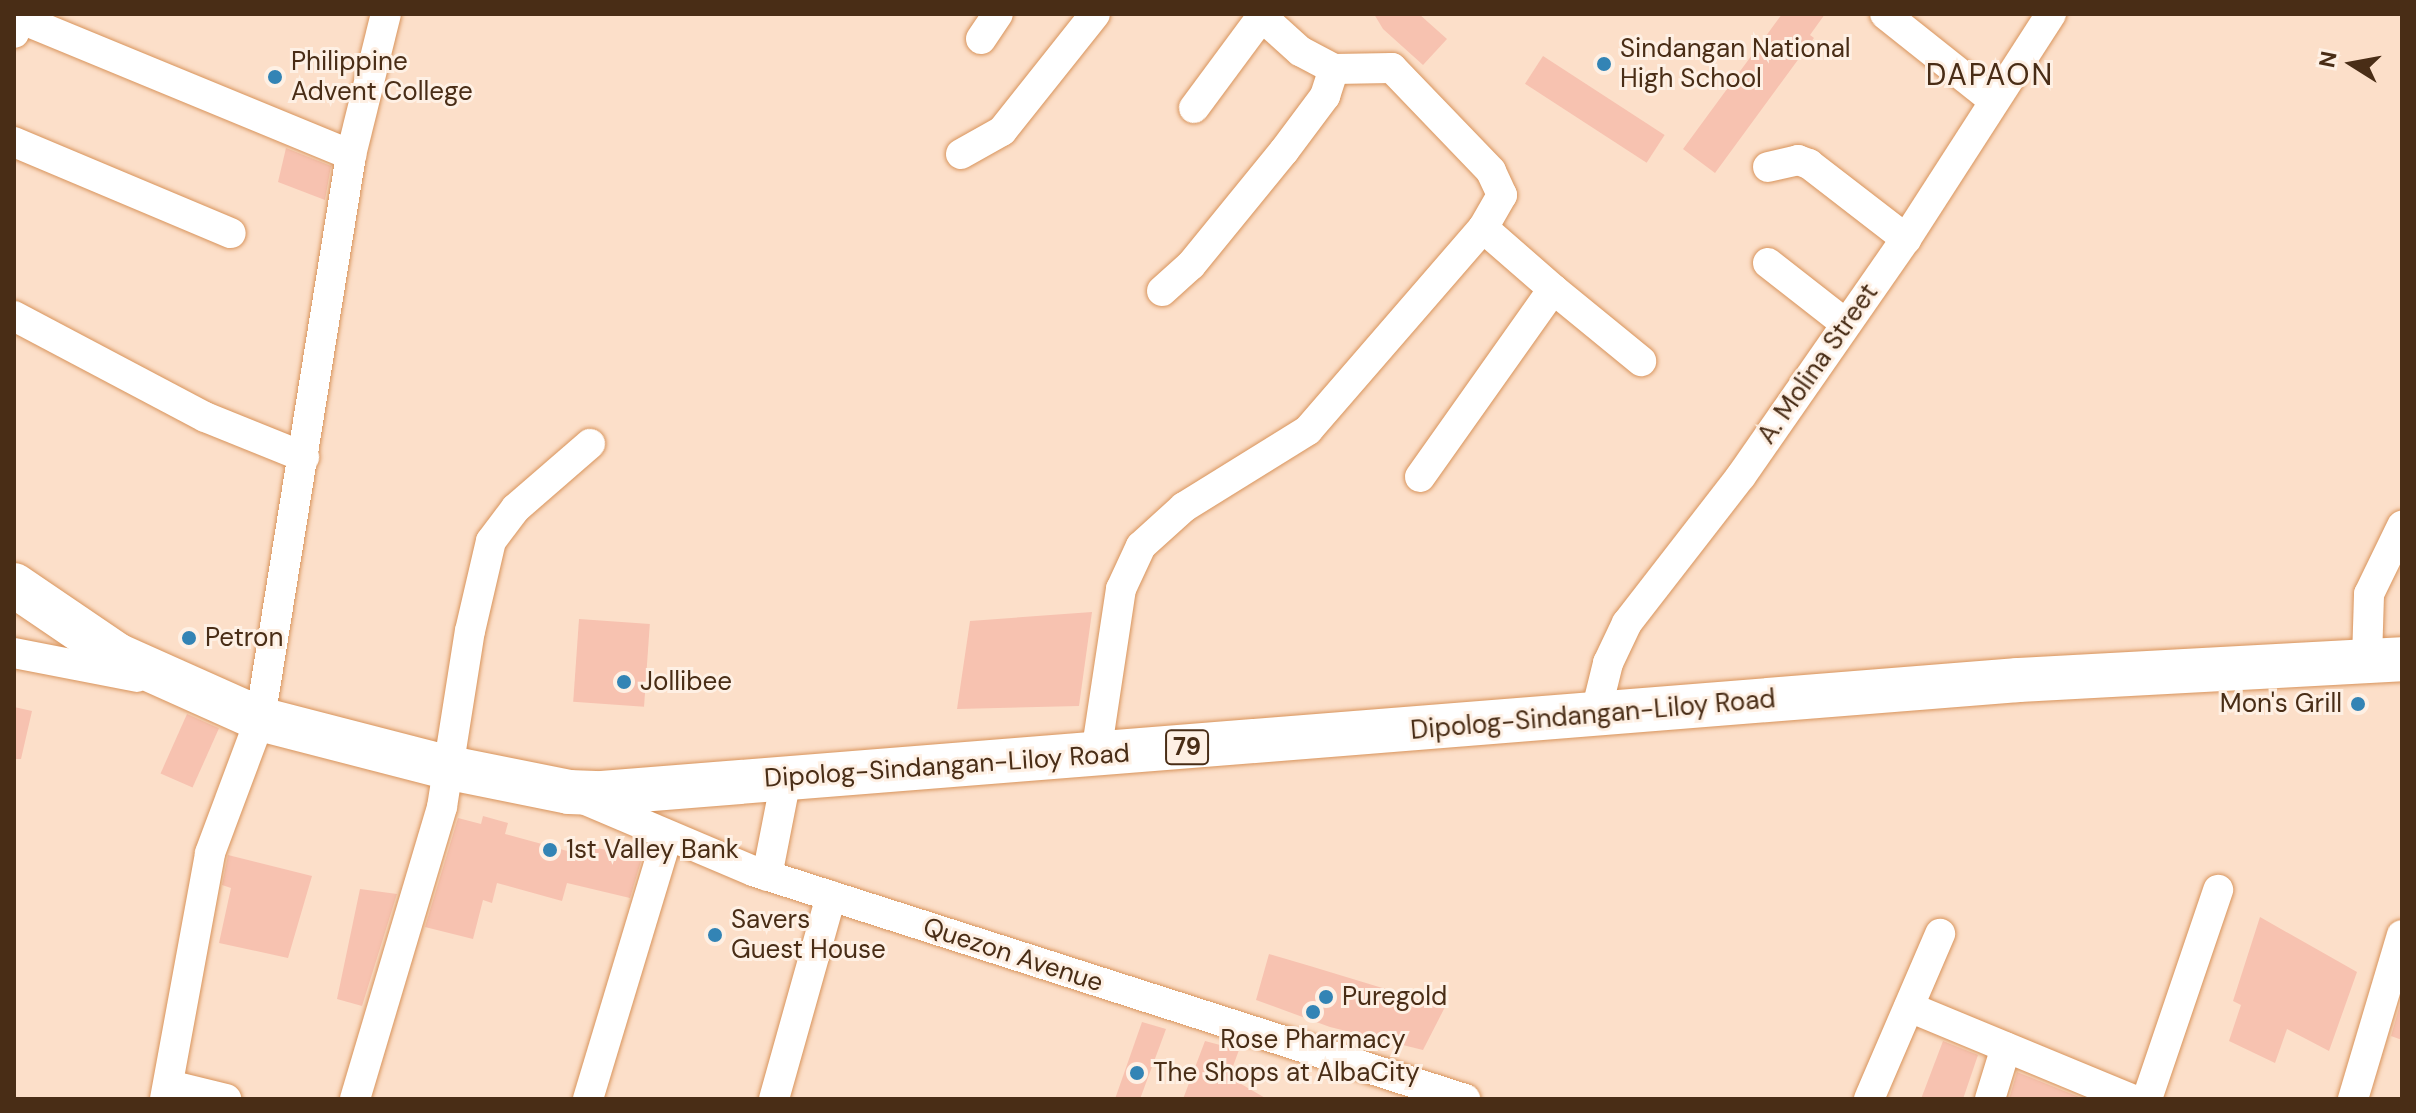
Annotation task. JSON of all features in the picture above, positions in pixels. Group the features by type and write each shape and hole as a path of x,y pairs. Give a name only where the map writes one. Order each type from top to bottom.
{"highway":[{"name":"Dipolog-Sindangan-Liloy Road","path":"14,585 91,639 186,687 260,719 450,768 569,792 786,779 2018,680 2391,666"}],"street":[{"path":"226,1099 167,1092 210,853 260,719 351,155 386,14"},
{"path":"961,154 1002,131 1095,14"},
{"path":"1885,14 1993,100"},
{"name":"A. Molina Street","path":"1595,716 1608,663 1627,623 1741,476 1906,239 2051,14"},
{"path":"1096,754 1121,589 1141,546 1184,507 1308,430 1483,228 1502,186 1408,81 1392,68 1375,65 1334,69 1300,51 1260,15 1194,108"},
{"path":"14,33 18,22 26,21 351,155"},
{"path":"1162,291 1191,265 1284,151 1325,96 1334,69"},
{"path":"14,142 231,233"},
{"path":"1768,167 1798,160 1809,164 1906,239"},
{"path":"1483,228 1641,361"},
{"path":"1768,263 1846,324"},
{"path":"1420,477 1553,289"},
{"path":"14,316 205,417 304,457"},
{"path":"355,1099 450,768 470,631 491,541 516,508 590,444"},
{"path":"2391,666 2369,594 2402,526"},
{"path":"14,653 186,687"},
{"path":"767,876 786,779"},
{"name":"Quezon Avenue","path":"569,792 667,837 767,876 1465,1099"},
{"path":"588,1099 667,837"},
{"path":"2147,1099 2218,890"},
{"path":"774,1099 831,896"},
{"path":"1869,1099 1940,934"},
{"path":"2353,1099 2402,935"},
{"path":"1909,1007 2131,1099"},
{"path":"1990,1099 2006,1047"}],"building":[{"path":"1374,14 1419,14 1447,39 1423,65 1383,29"},
{"path":"1782,14 1825,14 1810,35 1814,38 1715,173 1683,149"},
{"path":"1543,56 1665,135 1647,163 1525,84"},
{"path":"286,148 331,166 325,200 278,182"},
{"path":"1092,612 1079,706 957,709 970,621"},
{"path":"579,619 650,624 644,707 573,702"},
{"path":"14,707 32,711 21,759 14,759"},
{"path":"187,714 219,728 193,788 161,773"},
{"path":"483,816 508,823 505,834 582,855 584,845 642,858 630,898 567,883 562,901 497,883 492,903 483,900 473,939 425,927 458,818 481,824"},
{"path":"228,855 312,876 288,958 219,943 231,888 222,885"},
{"path":"360,889 397,894 362,1006 337,999"},
{"path":"2260,917 2357,972 2329,1051 2287,1029 2275,1063 2229,1041 2241,1005 2233,1001"},
{"path":"1269,954 1445,1007 1423,1050 1330,1027 1256,1000"},
{"path":"2402,998 2402,1040 2391,1036"},
{"name":"The Shops at AlbaCity","path":"1142,1022 1166,1029 1140,1099 1115,1099"},
{"path":"1205,1041 1239,1050 1229,1077 1267,1099 1183,1099"},
{"path":"1943,1041 1978,1055 1963,1099 1921,1099"},
{"path":"2017,1072 2022,1074 2084,1099 2009,1099"}],"place":[{"name":"Sindangan National High School","path":"1604,64"},
{"name":"Philippine Advent College","path":"275,77"},
{"name":"Petron","path":"189,638"},
{"name":"Jollibee","path":"624,682"},
{"name":"Mon's Grill","path":"2358,704"},
{"name":"1st Valley Bank","path":"550,850"},
{"name":"Savers Guest House","path":"715,935"},
{"name":"Puregold","path":"1326,997"},
{"name":"Rose Pharmacy","path":"1313,1012"},
{"name":"The Shops at AlbaCity","path":"1137,1073"}],"district":[{"name":"DAPAON","path":"1990,75"}]}
